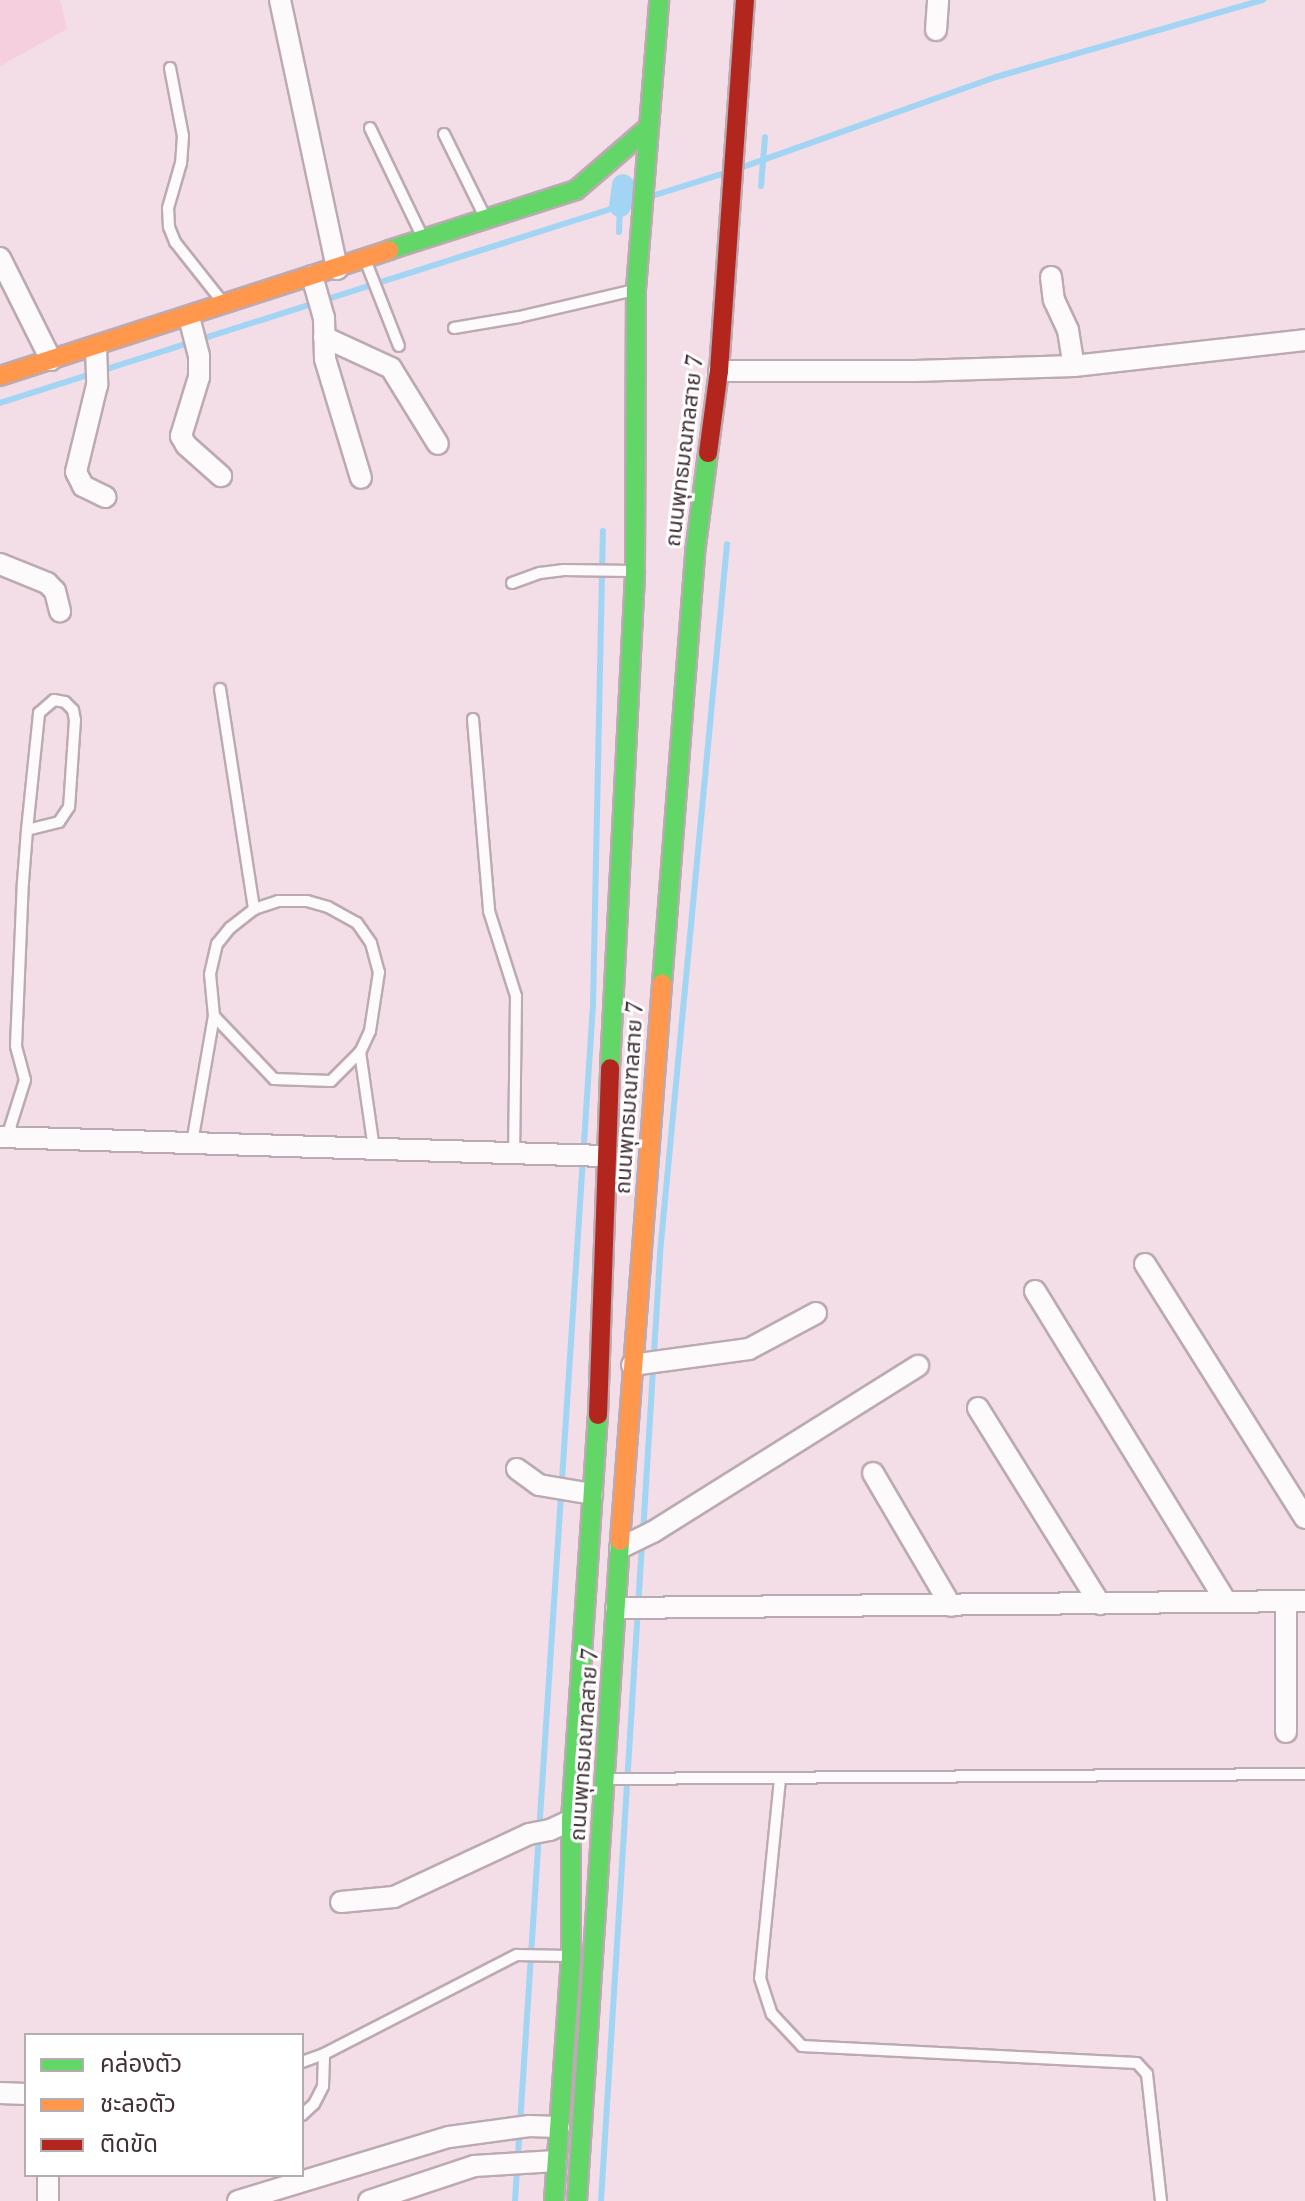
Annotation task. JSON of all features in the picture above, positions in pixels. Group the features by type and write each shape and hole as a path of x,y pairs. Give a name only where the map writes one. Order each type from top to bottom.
{"main road":[{"name":"ถนนพุทธมณฑลสาย 7","path":"554,2201 571,1956 571,1820 601,1367 600,1156 635,572 636,289 659,0"},
{"name":"ถนนพุทธมณฑลสาย 7","path":"577,2201 626,1546 636,1365 693,569 719,371 745,0"},
{"path":"0,376 51,360 96,366 225,305 314,284 337,269 576,190 625,144 649,127"}],"street":[{"path":"280,0 337,269"},
{"path":"936,30 938,0"},
{"path":"0,258 51,360"},
{"path":"1051,277 1054,300 1068,330 1074,366"},
{"path":"314,284 324,328 325,359 361,478"},
{"path":"191,323 199,356 199,377 181,436 186,445 221,476"},
{"path":"324,328 391,368 438,444"},
{"path":"719,371 915,371 1074,366 1305,340"},
{"path":"96,366 76,472 83,486 106,497"},
{"path":"0,564 47,583 55,591 60,611"},
{"path":"3,1138 600,1156"},
{"path":"1145,1264 1305,1518"},
{"path":"1035,1291 1226,1602"},
{"path":"636,1365 749,1349 816,1313"},
{"path":"626,1546 918,1366"},
{"path":"978,1408 1100,1604"},
{"path":"517,1469 539,1485 592,1494"},
{"path":"873,1473 951,1606"},
{"path":"620,1608 1295,1602 1286,1732"},
{"path":"341,1902 394,1897 529,1834 550,1830 571,1820"},
{"path":"0,2093 24,2094"},
{"path":"238,2201 411,2147 479,2131 529,2126 559,2127"},
{"path":"411,2147 422,2182"},
{"path":"369,2201 483,2164 556,2161"},
{"path":"48,2177 48,2201"}],"lane":[{"path":"170,68 183,136 181,163 168,208 169,227 175,242 225,305"},
{"path":"370,128 425,241"},
{"path":"444,134 486,220"},
{"path":"366,260 399,346"},
{"path":"454,328 519,317 636,289"},
{"path":"512,583 540,573 588,569 635,572"},
{"path":"220,689 254,909"},
{"path":"3,1138 25,1080 16,1046 27,830 39,713 54,700 65,702 73,710 75,720 69,807 59,822 27,830"},
{"path":"473,719 489,911 516,996 514,1153"},
{"path":"192,1143 214,1016 210,974 217,944 230,928 254,909 278,901 317,904 357,923 371,943 379,972 378,998 370,1031 360,1052 331,1081 274,1079 214,1016"},
{"path":"360,1052 374,1149"},
{"path":"608,1779 1305,1774"},
{"path":"780,1779 760,1978 772,2014 802,2046 1137,2063 1147,2074 1161,2201"},
{"path":"304,2061 324,2054 517,1955 571,1956"},
{"path":"304,2113 314,2104 323,2086 324,2054"}],"shaded area":[{"path":"0,0 60,0 67,29 0,66"}],"waterway":[{"path":"743,167 996,77 1263,0"},
{"path":"761,186 765,137"},
{"path":"652,196 725,173"},
{"path":"620,206 623,185"},
{"path":"0,403 633,202"},
{"path":"619,232 620,206"},
{"path":"515,2201 593,1004 603,531"},
{"path":"643,1533 660,1253 727,544"},
{"path":"601,2201 642,1544"}],"traffic: fast":[{"path":"610,1068 635,572 636,289 659,0"},
{"path":"389,250 576,190 649,127"},
{"path":"662,984 695,553 708,453"},
{"path":"554,2201 571,1956 571,1820 598,1415"},
{"path":"577,2201 620,1541"}],"traffic: slow":[{"path":"0,376 389,250"},
{"path":"620,1541 662,984"}],"traffic: jam":[{"path":"708,453 719,371 745,0"},
{"path":"598,1415 610,1068"}]}
